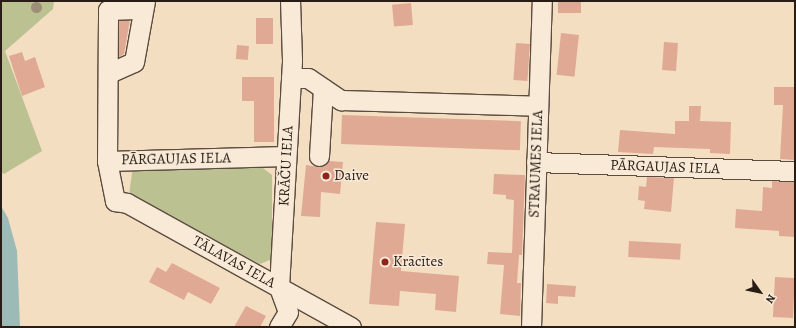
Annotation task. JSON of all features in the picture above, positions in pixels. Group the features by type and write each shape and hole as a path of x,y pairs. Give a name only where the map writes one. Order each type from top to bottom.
{"street":[{"name":"KRĀČU IELA","path":"279,327 288,312 279,287 291,78 290,1"},
{"name":"STRAUMES IELA","path":"531,327 542,1"},
{"path":"107,161 109,73 108,10 144,5 134,62 109,73"},
{"path":"291,78 308,78 341,100 538,106"},
{"path":"319,156 323,88"},
{"name":"PĀRGAUJAS IELA","path":"116,201 107,161 286,156"},
{"name":"PĀRGAUJAS IELA","path":"536,162 795,171"},
{"name":"TĀLAVAS IELA","path":"116,201 127,203 351,327"}],"green space":[{"path":"1,1 54,1 53,9 5,51 42,151 4,174 1,172"},
{"path":"133,166 263,168 272,175 272,259 260,264 129,195"}],"water":[{"path":"1,206 8,218 17,251 20,327 1,327"}],"building":[{"path":"558,1 581,1 581,13 558,13"},
{"path":"411,3 413,25 394,27 392,5"},
{"path":"256,18 273,18 273,44 256,44"},
{"path":"130,20 124,54 119,57 119,21"},
{"path":"561,33 579,35 575,77 557,75"},
{"path":"664,42 678,43 676,71 662,70"},
{"path":"516,43 530,44 527,81 513,80"},
{"path":"237,45 249,46 248,60 236,59"},
{"path":"22,52 25,61 35,57 45,87 22,96 9,56"},
{"path":"242,77 274,77 274,142 254,142 254,101 242,101"},
{"path":"774,87 795,87 795,160 780,159 783,105 774,105"},
{"path":"689,106 701,106 700,121 731,122 730,154 710,153 710,149 654,147 653,154 618,152 620,130 675,134 675,121 689,121"},
{"path":"342,115 521,121 520,150 341,144"},
{"path":"329,161 343,162 340,194 321,192 320,217 301,216 306,165 319,167"},
{"path":"494,174 525,175 522,255 519,255 517,283 521,283 520,316 500,314 504,265 487,264 488,252 512,253 514,200 506,199 506,195 493,194"},
{"path":"647,177 674,178 671,212 644,209 645,201 638,200 639,186 646,187"},
{"path":"772,181 795,182 795,237 779,236 779,231 735,228 736,209 762,211 763,187 772,188"},
{"path":"376,222 405,224 401,271 459,276 456,312 435,310 436,294 400,291 399,306 369,304"},
{"path":"629,241 681,244 680,260 628,257"},
{"path":"172,263 220,288 211,304 188,292 184,300 149,282 157,267 166,272"},
{"path":"775,277 795,278 793,318 773,317"},
{"path":"547,284 576,286 575,297 558,296 558,304 546,303"},
{"path":"246,306 266,316 260,327 234,327"}],"place":[{"name":"Daive","path":"326,176"},
{"name":"Krācītes","path":"385,262"}]}
